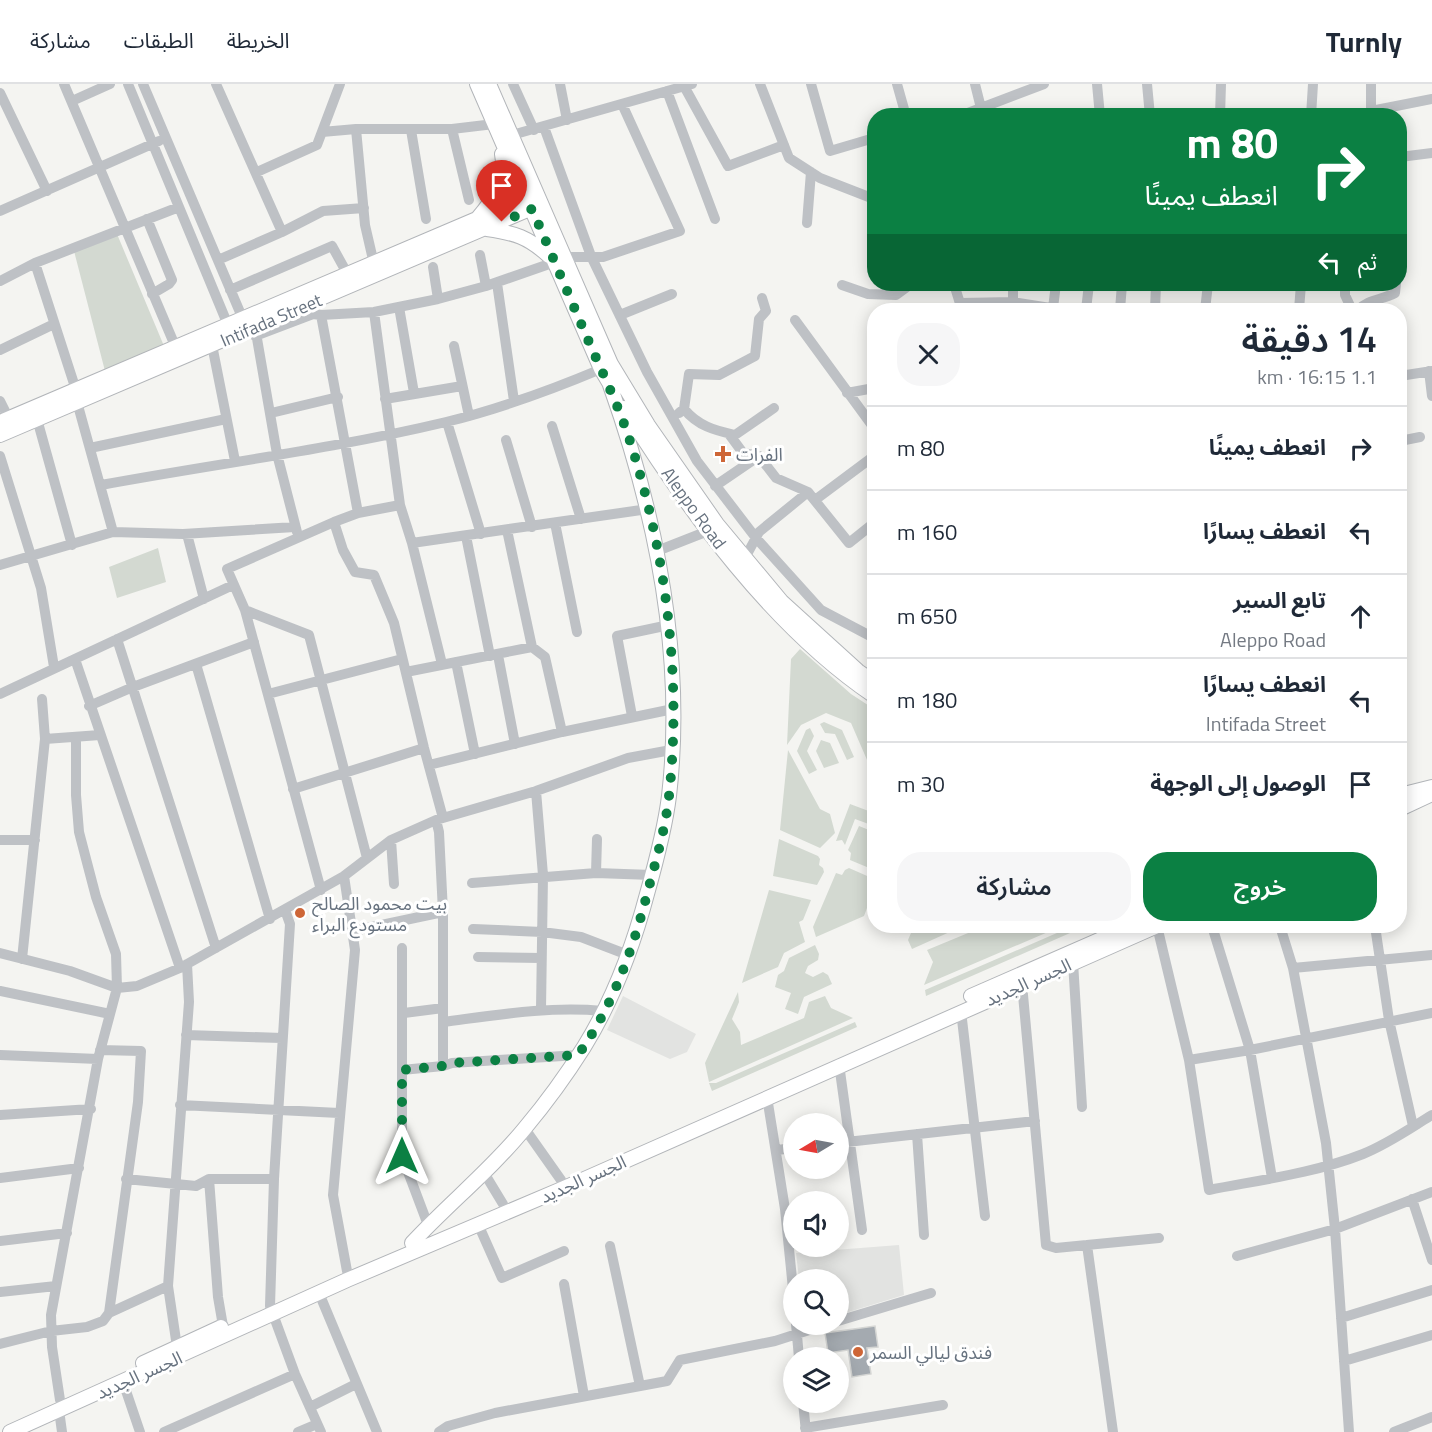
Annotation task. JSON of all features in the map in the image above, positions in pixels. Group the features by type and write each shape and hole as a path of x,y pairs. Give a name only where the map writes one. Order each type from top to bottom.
{"main road":[{"name":"Aleppo Road","path":"477,84 494,124 506,138"},
{"name":"Aleppo Road","path":"489,84 506,138 560,259 611,364 648,425 710,514 782,602 867,677"},
{"path":"506,138 505,170 481,225 510,232 533,241 560,259"},
{"name":"Intifada Street","path":"0,435 37,419 77,396 176,348 231,331 250,328 535,201"},
{"name":"Intifada Street","path":"250,328 348,275 481,225"},
{"name":"Aleppo Road","path":"560,259 601,369 639,432 708,531 774,609 851,680 867,691"},
{"name":"Intifada Street","path":"4,421 212,345 231,331"},
{"path":"412,1243 525,1129 578,1055 617,984 652,875 669,796 673,709 669,626 648,509 629,439 610,385"},
{"path":"1407,793 1432,787"},
{"path":"1407,805 1432,794"},
{"name":"الجسر الجديد","path":"0,1427 123,1382 347,1271 561,1180 1115,933"},
{"name":"الجسر الجديد","path":"10,1432 59,1405 224,1326 319,1293 1141,933"}],"street":[{"path":"63,84 100,168 123,229 176,348"},
{"path":"72,101 110,84"},
{"path":"128,84 231,331"},
{"path":"142,84 231,290 250,328 296,532"},
{"path":"216,84 282,232"},
{"path":"257,172 317,145 340,84"},
{"path":"513,84 539,128 591,256 672,419 697,460 756,538 822,610 867,634"},
{"path":"560,84 567,120"},
{"path":"760,84 789,158 820,178 867,196"},
{"path":"811,84 830,151 867,140"},
{"path":"897,84 904,108"},
{"path":"975,84 981,108"},
{"path":"991,108 1044,84"},
{"path":"1097,84 1099,108"},
{"path":"1147,84 1148,108"},
{"path":"1220,108 1221,84"},
{"path":"1312,108 1313,84"},
{"path":"1371,84 1371,108"},
{"path":"506,138 688,85 728,166 784,145"},
{"path":"667,91 715,219"},
{"path":"0,93 47,191"},
{"path":"1393,108 1432,99"},
{"path":"250,328 313,314 374,312 438,299 497,283 560,259 603,257 680,231 622,104"},
{"path":"322,132 356,129 452,129 494,124"},
{"path":"356,129 365,225 374,264"},
{"path":"452,129 469,200"},
{"path":"411,130 426,219"},
{"path":"0,211 165,137"},
{"path":"1407,156 1432,153"},
{"path":"807,224 812,172"},
{"path":"0,281 35,263 179,207"},
{"path":"218,260 323,212 364,208"},
{"path":"147,219 172,280 152,294"},
{"path":"231,290 332,246 348,275"},
{"path":"480,255 486,286"},
{"path":"35,263 77,396 113,532"},
{"path":"433,267 438,299"},
{"path":"497,283 514,401"},
{"path":"842,285 868,294 896,295 901,291"},
{"path":"1012,291 1013,302"},
{"path":"1365,303 1384,299 1395,291"},
{"path":"620,315 672,294"},
{"path":"672,419 684,409 689,374 719,375 755,356 759,319 766,311 762,298"},
{"path":"1003,303 1019,303"},
{"path":"399,307 414,393"},
{"path":"374,312 400,505 412,543 442,664"},
{"path":"321,315 358,513"},
{"path":"795,320 867,419"},
{"path":"0,350 54,324"},
{"path":"212,345 235,461"},
{"path":"454,346 469,416"},
{"path":"101,485 389,435 447,422 537,395 601,369"},
{"path":"1407,375 1430,371 1432,396"},
{"path":"385,399 462,386"},
{"path":"848,393 867,389"},
{"path":"271,413 338,397"},
{"path":"0,401 4,421"},
{"path":"684,409 694,421 714,430 735,435 774,408"},
{"path":"37,419 72,545"},
{"path":"90,448 226,419"},
{"path":"447,422 481,534"},
{"path":"552,426 581,519"},
{"path":"729,434 743,453 759,456 776,478 812,496 849,543 867,529"},
{"path":"1407,440 1420,437"},
{"path":"506,440 532,527"},
{"path":"0,456 41,588 54,667"},
{"path":"716,486 759,456"},
{"path":"746,558 759,532 867,461"},
{"path":"321,890 245,610 227,569 296,532 358,513 400,505"},
{"path":"412,543 648,509"},
{"path":"334,522 343,550 355,572 375,575 394,623 440,819 443,912 443,1066"},
{"path":"555,523 577,632"},
{"path":"507,530 532,646 545,657 562,732"},
{"path":"657,551 708,531"},
{"path":"0,565 113,532 187,534 296,532"},
{"path":"187,534 204,599"},
{"path":"466,536 515,744"},
{"path":"0,693 233,585"},
{"path":"245,610 309,635 367,858"},
{"path":"632,716 617,636 669,626"},
{"path":"117,639 216,948"},
{"path":"89,706 133,687 254,642"},
{"path":"406,672 494,656 532,646"},
{"path":"268,694 402,658"},
{"path":"75,659 89,706 183,966 189,1002 168,1286 177,1347"},
{"path":"456,662 475,754"},
{"path":"196,664 270,919"},
{"path":"22,959 45,739 42,699"},
{"path":"429,765 562,732 673,709"},
{"path":"45,739 100,735"},
{"path":"62,1432 51,1316 91,1109 99,1054 117,988 116,954 96,897 80,832 75,795 76,738"},
{"path":"293,789 424,748"},
{"path":"0,952 70,971 117,988 137,986 183,966 321,890 344,876 391,840 440,819 536,791 628,758 671,750"},
{"path":"536,791 543,875 541,1010"},
{"path":"596,873 597,838"},
{"path":"0,840 35,840"},
{"path":"391,840 394,884"},
{"path":"472,883 543,875 596,873 652,875"},
{"path":"344,876 355,950 333,1194 347,1271"},
{"path":"285,910 290,924 274,1179 271,1310 295,1374 319,1428 298,1432"},
{"path":"353,931 443,912"},
{"path":"473,928 580,937 628,955"},
{"path":"1159,933 1189,1060 1209,1190 1272,1178 1360,1155 1383,1145 1432,1115"},
{"path":"1214,933 1250,1050 1272,1178"},
{"path":"1282,933 1293,968 1328,1164 1335,1229 1348,1432"},
{"path":"1376,933 1389,1020 1413,1126"},
{"path":"402,948 404,1013 402,1156 428,1226"},
{"path":"1293,968 1432,955"},
{"path":"478,957 541,958"},
{"path":"1073,962 1082,1107"},
{"path":"1022,984 1046,1245 1056,1248 1159,1238"},
{"path":"0,991 110,1014"},
{"path":"404,1013 443,1008"},
{"path":"443,1022 541,1010 572,1008 603,1011"},
{"path":"961,1011 985,1216"},
{"path":"1189,1060 1250,1050 1432,1012"},
{"path":"186,1035 282,1038"},
{"path":"0,1055 99,1054 141,1051 138,1102 109,1313 104,1321 87,1327 51,1331 0,1344"},
{"path":"402,1070 452,1063 578,1055"},
{"path":"839,1064 842,1113"},
{"path":"767,1096 777,1150 791,1269"},
{"path":"180,1105 339,1113"},
{"path":"0,1115 91,1109"},
{"path":"849,1141 1035,1121"},
{"path":"525,1129 561,1180"},
{"path":"916,1134 924,1235"},
{"path":"777,1150 783,1149"},
{"path":"849,1166 862,1230"},
{"path":"0,1178 79,1168"},
{"path":"483,1171 503,1204"},
{"path":"126,1179 196,1186 209,1179 274,1179"},
{"path":"209,1179 217,1286 224,1326"},
{"path":"1237,1256 1335,1229 1432,1192"},
{"path":"1412,1199 1432,1260"},
{"path":"478,1224 502,1278 564,1251"},
{"path":"0,1241 67,1233"},
{"path":"1087,1245 1113,1432"},
{"path":"610,1246 640,1386"},
{"path":"564,1284 584,1396"},
{"path":"0,1292 56,1286"},
{"path":"109,1313 168,1286"},
{"path":"1341,1318 1432,1290"},
{"path":"319,1293 377,1432"},
{"path":"849,1318 931,1293"},
{"path":"440,1432 447,1426 495,1413 667,1381 680,1360 775,1341 786,1335"},
{"path":"1344,1361 1432,1335"},
{"path":"164,1432 213,1408 295,1374"},
{"path":"123,1382 140,1432"},
{"path":"310,1407 356,1384"},
{"path":"804,1413 806,1430 943,1405"},
{"path":"1394,1432 1432,1417"}],"shaded area":[{"path":"117,234 164,346 105,371 74,251"},
{"path":"158,548 166,582 117,598 109,567"},
{"path":"800,649 851,694 867,704 867,760 851,723 826,713 801,725 787,745 791,659"},
{"path":"824,722 842,730 854,757 847,760 835,734 825,733 820,724"},
{"path":"810,728 814,736 807,751 817,770 809,774 797,751 806,730"},
{"path":"821,740 830,743 839,763 824,768 816,751"},
{"path":"788,750 820,809 830,814 835,833 820,848 780,830"},
{"path":"850,804 867,810 867,823 855,819 845,845 842,840 836,841"},
{"path":"859,826 867,829 867,867 850,860 851,853 848,850"},
{"path":"779,839 818,856 819,865 824,872 817,885 773,876"},
{"path":"849,868 867,876 867,908 864,916 816,937 813,927 836,873 842,875"},
{"path":"769,890 811,900 803,920 799,922 805,942 784,953 778,967 742,983"},
{"path":"911,933 947,933 912,949 908,940"},
{"path":"968,933 1046,933 924,985 933,962 927,950"},
{"path":"1057,933 1070,933 926,996 925,990"},
{"path":"815,945 819,954 818,960 808,966 805,973 813,977 823,972 828,975 832,984 804,997 798,1014 785,1009 791,993 775,987 778,975 784,971 789,958"},
{"path":"738,992 739,1002 732,1019 740,1032 741,1045 804,1018 809,1002 825,996 831,1008 853,1018 709,1082 705,1063"},
{"path":"623,996 696,1034 687,1052 670,1059 607,1030"},
{"path":"855,1022 857,1027 712,1091 709,1083 716,1083"},
{"path":"899,1245 904,1295 849,1312 849,1269 798,1269 796,1257 849,1257 849,1249"}],"building":[{"name":"فندق ليالي السمر","path":"875,1326 878,1347 867,1348 871,1374 852,1377 849,1347 827,1347 825,1335 849,1335 849,1330"}],"place":[{"name":"الفرات","path":"723,454"},
{"name":"بيت محمود الصالح مستودع البراء","path":"300,913"},
{"name":"فندق ليالي السمر","path":"858,1352"}],"route":[{"path":"402,1156 402,1070 452,1063 578,1055 584,1047 617,984 638,928 659,850 669,796 673,709 670,635 666,603 642,483 610,385 532,209 502,222"}]}
